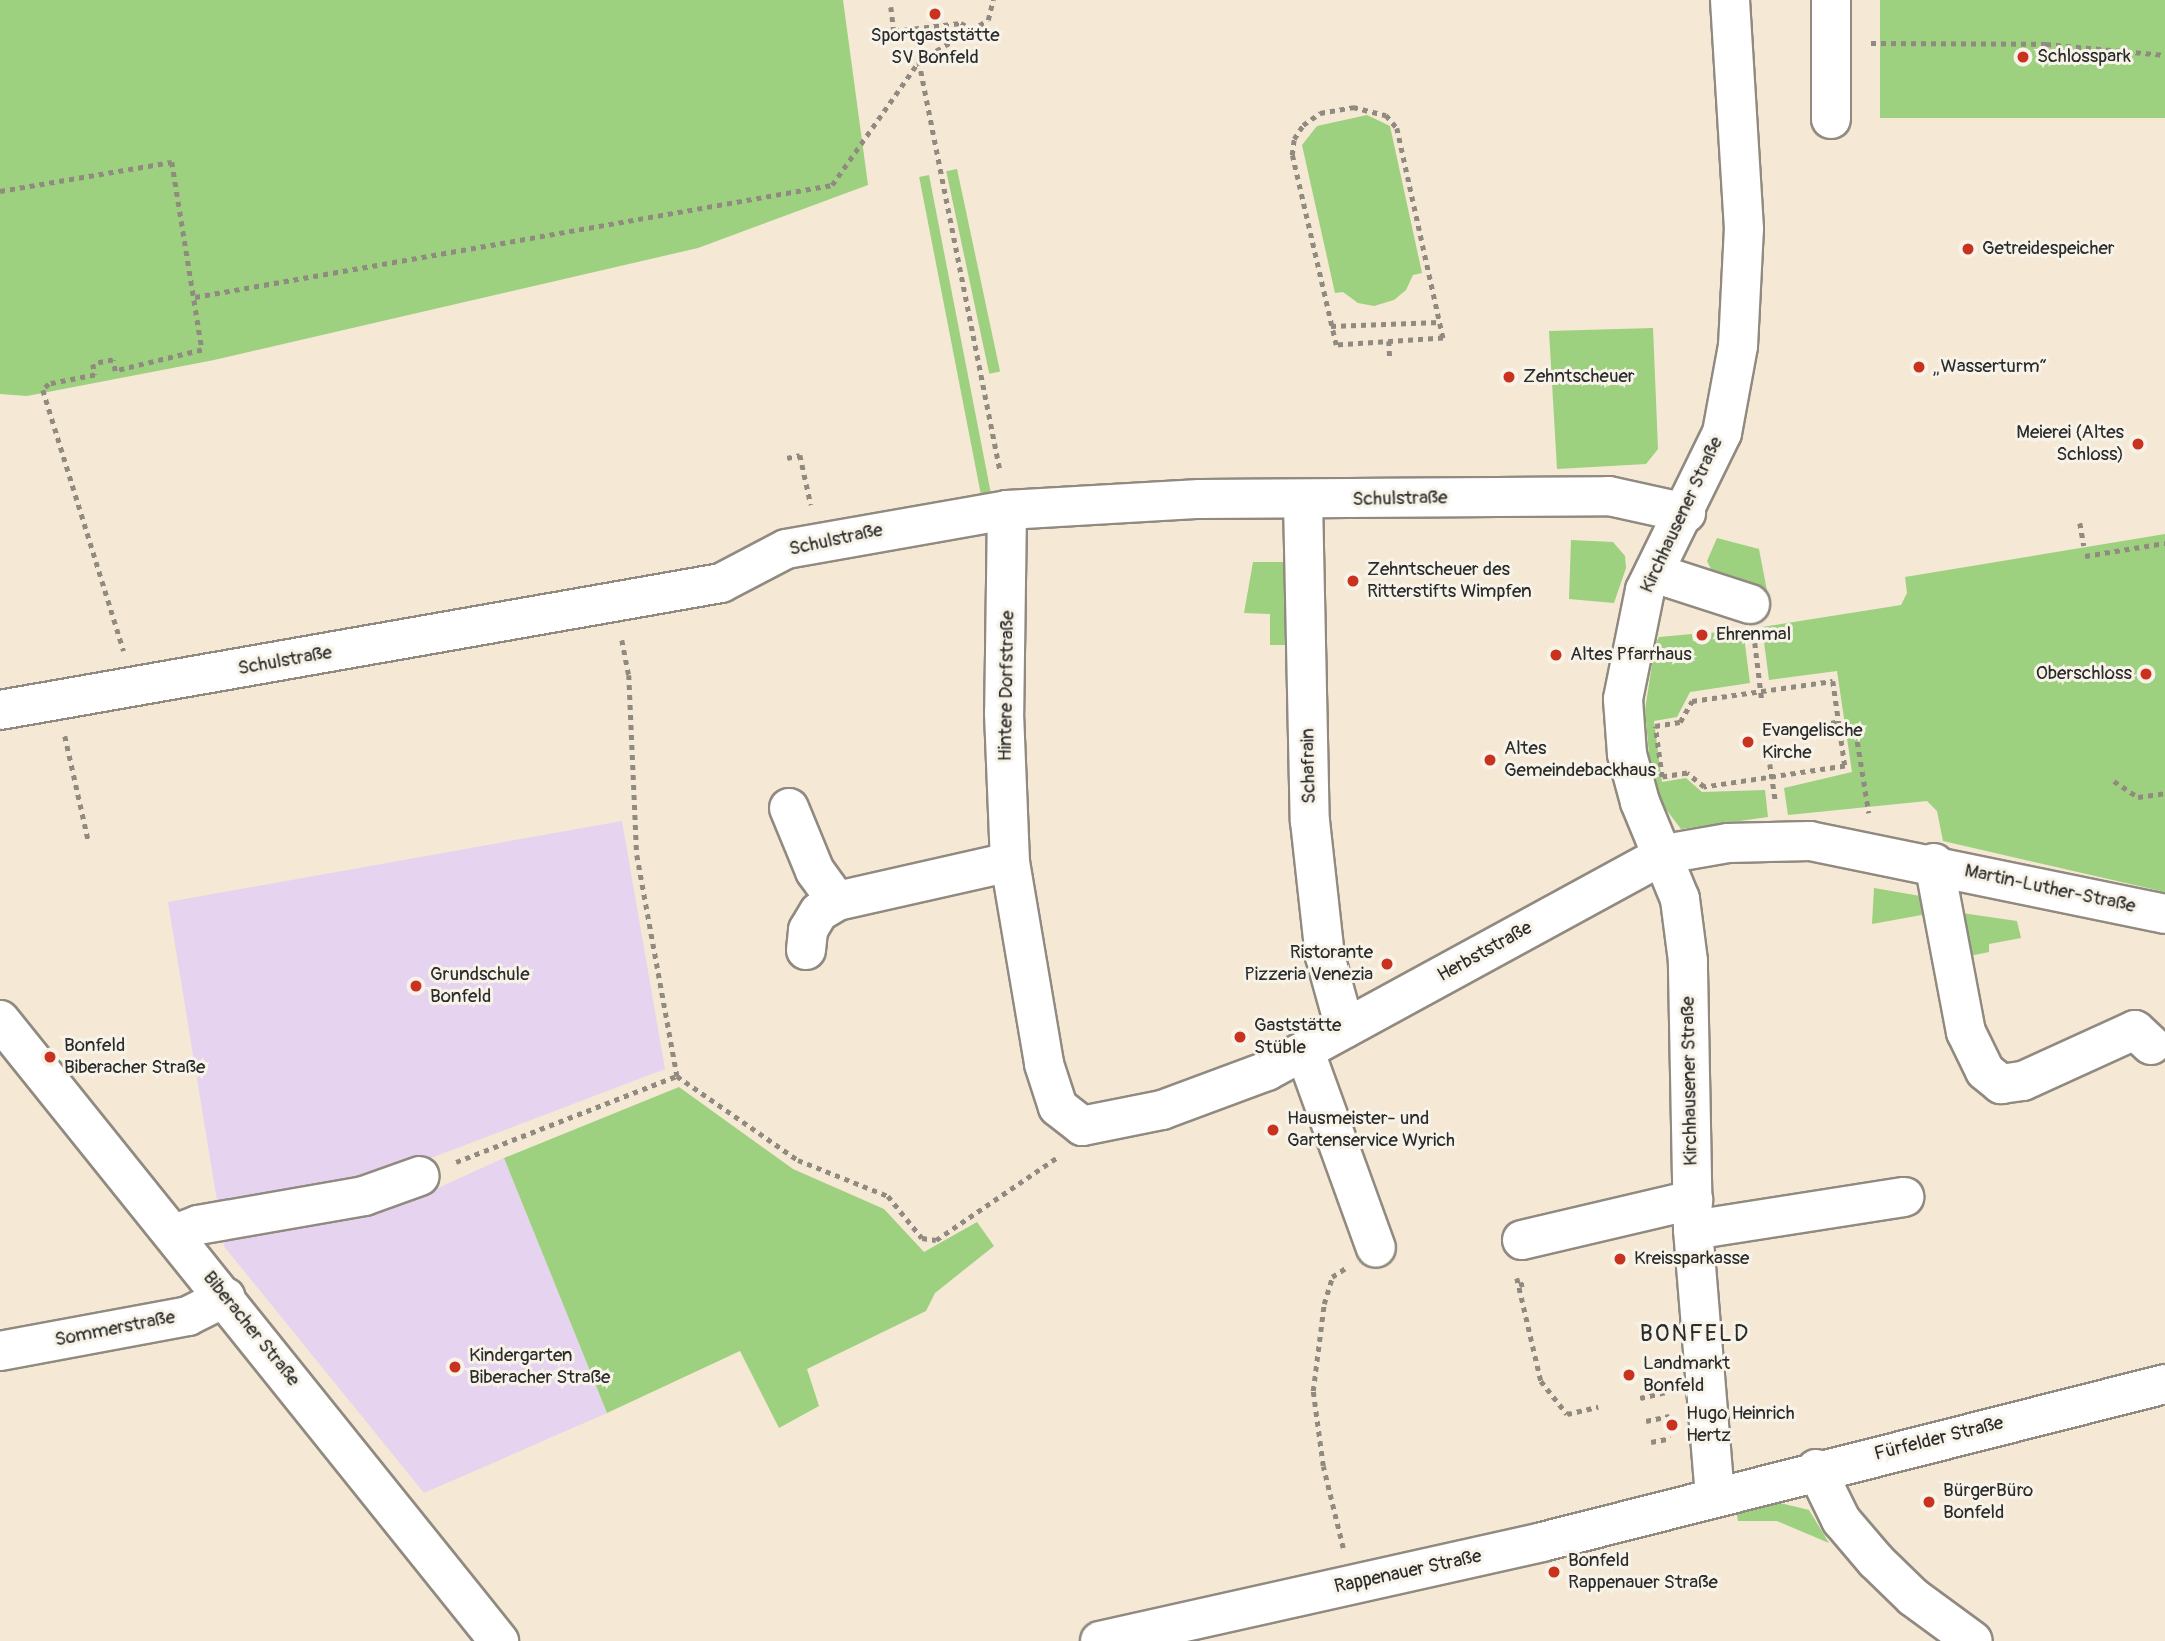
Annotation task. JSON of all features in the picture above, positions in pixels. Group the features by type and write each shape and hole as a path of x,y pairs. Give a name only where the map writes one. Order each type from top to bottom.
{"street":[{"name":"Kirchhausener Straße","path":"1715,1497 1693,1215 1688,961 1680,899 1665,854 1632,776 1623,699 1642,601 1722,433 1738,346 1744,229 1730,0"},
{"path":"1831,0 1831,119"},
{"name":"Schulstraße","path":"0,710 721,583 786,549 819,540 1007,510 1200,499 1609,496 1686,513"},
{"name":"Schafrain","path":"1303,500 1310,821 1325,956 1346,1028"},
{"name":"Hintere Dorfstraße","path":"1007,510 1004,713 1010,862 1044,1063 1058,1107 1076,1136"},
{"path":"1654,573 1752,622"},
{"path":"789,808 815,871 837,901"},
{"name":"Martin-Luther-Straße","path":"1665,854 1780,839 1934,863 2165,914"},
{"name":"Herbststraße","path":"1076,1136 1161,1110 1267,1071 1665,854"},
{"path":"806,950 808,930 819,912 837,901 1010,862"},
{"name":"Martin-Luther-Straße","path":"1934,863 1966,1032 1985,1072 2001,1084 2023,1081 2134,1030 2151,1045"},
{"name":"Biberacher Straße","path":"0,1020 226,1297 499,1641"},
{"path":"1305,1052 1376,1248"},
{"path":"175,1234 198,1225 364,1196 420,1177"},
{"path":"1519,1256 1693,1215 1905,1197"},
{"name":"Sommerstraße","path":"0,1351 188,1316 226,1297"},
{"name":"Fürfelder Straße","path":"1715,1497 1816,1469 2165,1384"},
{"path":"1816,1469 1842,1520 1876,1561 1913,1597 1973,1641"},
{"name":"Rappenauer Straße","path":"1100,1641 1436,1567 1715,1497"}],"path":[{"path":"195,297 832,184 919,61 988,20 993,0"},
{"path":"891,8 894,31 961,23 973,30"},
{"path":"1832,44 2046,44 2165,55"},
{"path":"919,61 1007,510"},
{"path":"1353,107 1386,115 1397,128 1443,338 1336,345 1331,326 1292,155 1294,139 1303,125 1320,113 1353,107"},
{"path":"0,191 172,162 202,343 197,354 115,371 113,360 93,364 95,375 43,390 127,661"},
{"path":"1331,326 1440,322"},
{"path":"1389,341 1390,360"},
{"path":"787,458 800,455 819,540"},
{"path":"2080,523 2084,547"},
{"path":"2085,556 2165,543"},
{"path":"616,603 629,675 637,855 677,1076 798,1160 888,1196 922,1238 936,1240 1076,1136"},
{"path":"1752,622 1762,701"},
{"path":"1833,681 1839,721 1845,766 1704,787 1688,774 1662,777 1655,726 1680,722 1692,701 1833,681"},
{"path":"1831,723 1839,721"},
{"path":"64,732 88,839"},
{"path":"1841,734 1856,732 1869,818"},
{"path":"1770,764 1774,789"},
{"path":"74,783 81,781"},
{"path":"2114,781 2138,797 2165,793"},
{"path":"420,1177 677,1076"},
{"path":"1346,1562 1323,1466 1313,1391 1332,1277 1376,1248"},
{"path":"1519,1256 1519,1285 1541,1381 1567,1414 1598,1407"},
{"path":"1519,1285 1526,1283"},
{"path":"1640,1398 1671,1391"},
{"path":"1646,1422 1661,1417"}],"shaded area":[{"name":"Grundschule Bonfeld","path":"622,821 665,1069 373,1180 218,1207 168,902"},
{"name":"Kindergarten Biberacher Straße","path":"504,1158 607,1413 424,1493 223,1245 227,1239 387,1211"}],"green space":[{"path":"0,0 843,0 868,185 698,248 214,360 27,396 0,394"},
{"name":"Schlosspark","path":"1880,0 2165,0 2165,118 1880,118"},
{"path":"1367,115 1390,126 1422,273 1413,275 1406,290 1394,300 1374,306 1358,303 1343,292 1335,293 1302,145 1317,126"},
{"path":"957,169 1000,371 989,374 946,171"},
{"path":"929,175 993,504 983,506 919,177"},
{"path":"1653,328 1658,449 1646,464 1557,469 1549,331"},
{"path":"2165,534 2165,892 1943,841 1937,811 1927,801 1788,815 1784,788 1852,772 1837,671 1769,680 1762,627 1901,605 1907,593 1905,577"},
{"path":"1717,538 1759,549 1768,596 1750,596 1711,569 1707,561"},
{"path":"1571,540 1613,542 1625,556 1626,568 1614,603 1569,599"},
{"path":"1253,562 1284,562 1285,645 1270,645 1270,614 1244,613"},
{"path":"1743,629 1750,683 1690,692 1677,717 1654,721 1662,782 1686,778 1702,792 1765,790 1768,817 1681,829 1659,800 1651,777 1645,710 1655,645 1659,637 1692,634 1693,641 1710,639 1710,633"},
{"path":"1874,888 1926,897 1927,914 1872,924"},
{"path":"1955,912 2017,921 2021,938 1989,944 1989,952 1960,958"},
{"path":"679,1087 793,1169 884,1209 924,1252 977,1222 994,1246 935,1293 926,1311 807,1369 819,1406 779,1428 740,1351 607,1413 504,1158"},
{"path":"1776,1502 1809,1510 1829,1543 1777,1521 1738,1521 1736,1508"}],"place":[{"name":"Sportgaststätte SV Bonfeld","path":"935,14"},
{"name":"Schlosspark","path":"2023,57"},
{"name":"Getreidespeicher","path":"1968,249"},
{"name":"„Wasserturm“","path":"1919,367"},
{"name":"Zehntscheuer","path":"1509,377"},
{"name":"Meierei (Altes Schloss)","path":"2138,444"},
{"name":"Zehntscheuer des Ritterstifts Wimpfen","path":"1353,581"},
{"name":"Ehrenmal","path":"1702,635"},
{"name":"Altes Pfarrhaus","path":"1556,655"},
{"name":"Oberschloss","path":"2146,674"},
{"name":"Evangelische Kirche","path":"1748,742"},
{"name":"Altes Gemeindebackhaus","path":"1490,760"},
{"name":"Ristorante Pizzeria Venezia","path":"1387,964"},
{"name":"Grundschule Bonfeld","path":"416,986"},
{"name":"Gaststätte Stüble","path":"1240,1037"},
{"name":"Bonfeld Biberacher Straße","path":"50,1057"},
{"name":"Hausmeister- und Gartenservice Wyrich","path":"1273,1130"},
{"name":"Kreissparkasse","path":"1620,1259"},
{"name":"Kindergarten Biberacher Straße","path":"455,1367"},
{"name":"Landmarkt Bonfeld","path":"1629,1375"},
{"name":"Hugo Heinrich Hertz","path":"1672,1425"},
{"name":"BürgerBüro Bonfeld","path":"1929,1502"},
{"name":"Bonfeld Rappenauer Straße","path":"1554,1572"}],"district":[{"name":"BONFELD","path":"1695,1334"}]}
